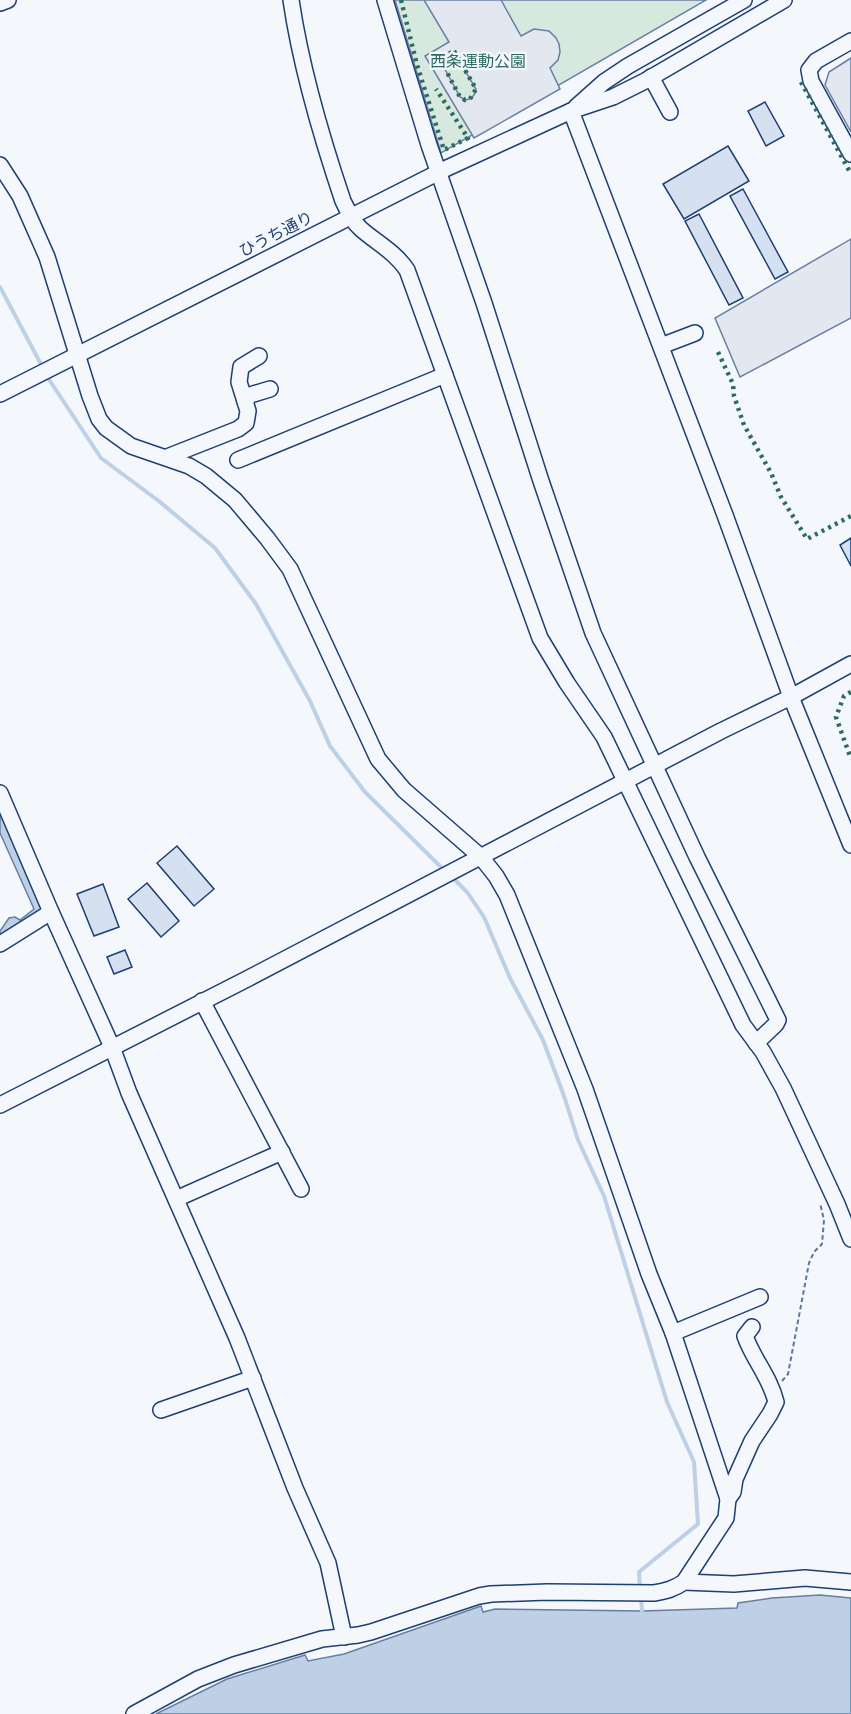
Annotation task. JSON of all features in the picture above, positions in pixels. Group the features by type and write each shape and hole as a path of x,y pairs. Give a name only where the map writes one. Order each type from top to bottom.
{"street":[{"path":"0,3 8,0"},
{"path":"291,0 303,65 337,182 350,217 360,228 401,260 407,270 540,638 604,737 742,1025 763,1052 783,1088 851,1239"},
{"path":"385,0 438,172 484,303 593,633 697,857 778,1020 756,1042"},
{"name":"ひうち通り","path":"571,111 604,82 628,66 744,0"},
{"name":"ひうち通り","path":"0,394 438,172 571,111 613,98 784,0"},
{"path":"851,41 816,61 809,70 811,81 851,154"},
{"path":"651,77 670,112"},
{"path":"571,111 791,697 851,845"},
{"path":"0,165 20,196 39,236 93,407 99,419 106,428 132,446 189,466 221,487 235,500 290,569 378,759 404,790 481,857 507,895 585,1089 649,1274 673,1333 728,1499 726,1518 684,1582 667,1591 491,1594 370,1632 322,1639 234,1665 198,1680 134,1714"},
{"path":"661,346 695,333"},
{"path":"167,457 238,429 246,423 248,411 239,382 241,367 259,356"},
{"path":"238,460 445,375"},
{"path":"245,401 250,395 270,389"},
{"path":"0,1106 851,664"},
{"path":"0,793 237,1338 295,1488 328,1563 344,1637"},
{"path":"0,944 51,912"},
{"path":"202,1002 301,1189"},
{"path":"176,1199 282,1152"},
{"path":"673,1333 760,1297"},
{"path":"728,1499 733,1492 738,1472 752,1441 776,1402 774,1391 750,1350 745,1336 753,1327"},
{"path":"162,1410 253,1378"},
{"path":"684,1582 734,1584 805,1578 851,1582"}],"path":[{"path":"774,1391 788,1374 809,1263 814,1252 822,1244 824,1220 819,1198 826,1181"}],"green space":[{"name":"西条運動公園","path":"395,0 706,0 441,153"}],"shaded area":[{"path":"424,0 501,0 521,36 534,29 549,31 556,38 560,52 558,60 550,68 560,89 474,138 425,56 449,42","holes":["454,52 476,89 470,99 465,100 460,97 440,60"]},
{"path":"851,58 851,132 825,85 829,72"},
{"path":"851,239 851,318 740,377 715,318"}],"water":[{"path":"0,813 43,910 0,938 0,931 9,918 15,917 20,920 34,909 0,833"},
{"path":"820,1595 851,1598 851,1714 156,1714 227,1679 305,1655 308,1661 344,1654 481,1606 483,1612 495,1609 642,1611 737,1608 738,1603"}],"building":[{"path":"765,102 784,136 766,146 748,111"},
{"path":"728,146 749,181 684,219 663,184"},
{"path":"743,189 788,272 775,279 730,196"},
{"path":"699,214 743,298 729,305 685,221"},
{"path":"851,538 851,566 840,545"},
{"path":"177,846 214,889 194,906 157,863"},
{"path":"147,883 179,921 161,937 128,899"},
{"path":"103,884 119,927 94,936 77,894"},
{"path":"125,950 132,967 114,974 107,957"}],"waterway":[{"path":"0,287 43,368"},
{"path":"46,375 101,458 160,502 215,548 256,604 310,701 330,746 365,792 444,870"},
{"path":"452,877 467,892 484,917 510,978 543,1040 578,1140 604,1196 667,1402 694,1462 698,1524 639,1572 640,1590"},
{"path":"641,1598 642,1611"}],"hedge":[{"path":"401,0 417,65 444,150 468,138 436,89"},
{"path":"454,51 476,89 470,99 465,100 460,97 440,59 454,51"},
{"path":"801,82 851,174"},
{"path":"718,352 733,384 734,396 744,425 771,473 781,497 807,539 851,516"},
{"path":"851,692 844,696 836,717 851,759"}]}
